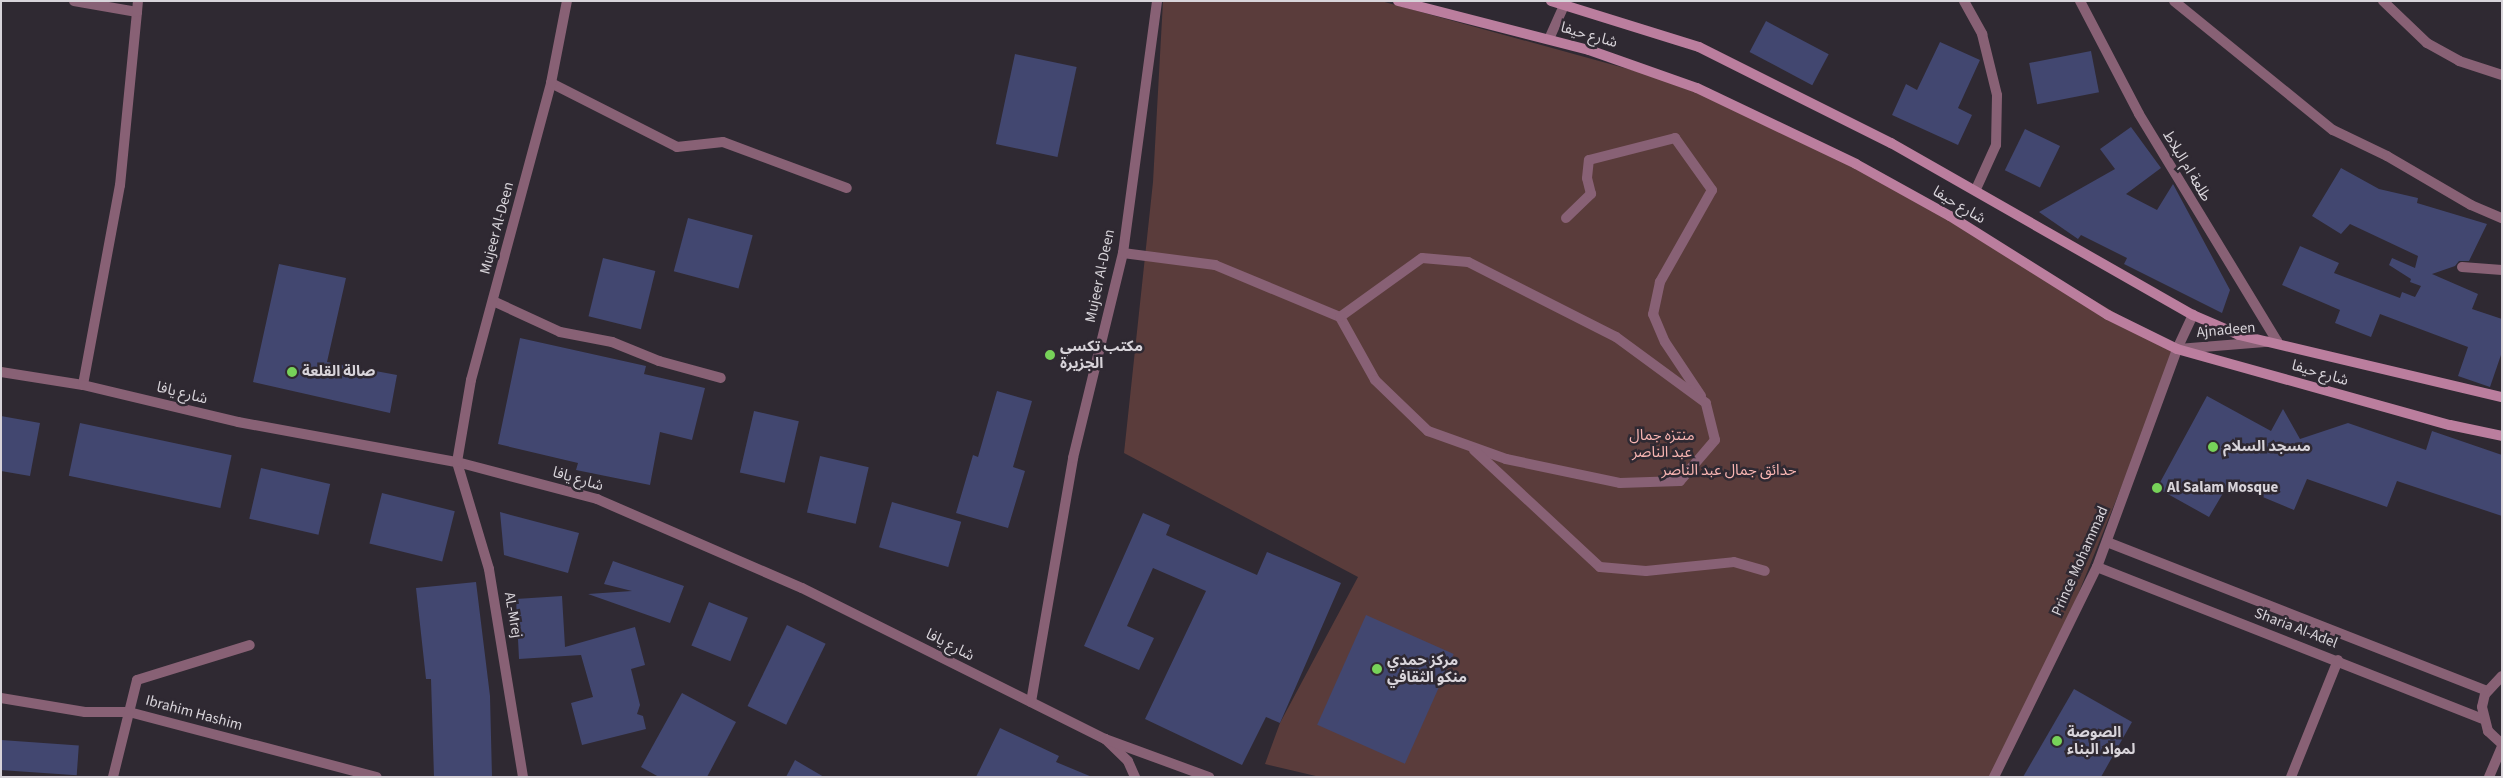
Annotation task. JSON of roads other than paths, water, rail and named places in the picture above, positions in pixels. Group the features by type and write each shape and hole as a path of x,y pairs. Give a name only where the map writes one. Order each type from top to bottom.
{"main road":[{"name":"شارع حيفا","path":"1398,1 1549,39 1662,74 1777,125 1922,200 2108,315 2177,349 2440,423 2502,436"},
{"name":"شارع حيفا","path":"1551,1 1565,3 1699,47 1976,189 2193,315 2239,335 2276,341 2502,397"}],"street":[{"path":"74,1 137,12"},
{"path":"83,385 120,185 138,1"},
{"name":"Mujeer Al-Deen","path":"457,462 471,380 551,83 567,1"},
{"name":"Mujeer Al-Deen","path":"1031,702 1073,458 1123,253 1157,1"},
{"path":"1964,1 1982,34 1997,95 1996,144 1976,189"},
{"name":"طلعة ام البلاط","path":"2080,1 2139,114 2276,341"},
{"path":"2174,1 2333,130 2387,156 2471,205 2502,218"},
{"path":"2383,1 2427,43 2459,61 2502,74"},
{"path":"1549,39 1565,3"},
{"path":"551,83 677,146 723,142 847,188"},
{"path":"1123,253 1215,265 1340,318 1375,380 1428,431 1506,459 1620,483 1680,481 1715,440 1706,403 1664,342 1653,314 1660,282 1712,190 1675,138 1588,160 1587,178 1591,194 1566,218"},
{"path":"1340,318 1422,258 1468,262 1616,337 1706,403"},
{"path":"2462,267 2502,270"},
{"path":"493,301 560,332 612,342 659,361 721,378"},
{"name":"Prince Mohammad","path":"1994,777 2108,542 2177,349 2193,315"},
{"name":"Ajnadeen","path":"2177,349 2276,341"},
{"name":"شارع يافا","path":"1,372 83,385 238,422 457,462 597,499 802,588 1105,739"},
{"path":"1470,446 1600,567 1646,571 1734,562 1765,572"},
{"name":"AL-Mrej","path":"457,462 489,569 523,777"},
{"name":"Sharia Al-Adel","path":"2108,542 2488,691"},
{"name":"Sharia Al-Adel","path":"2097,567 2338,660 2483,720"},
{"path":"112,777 137,680 250,645"},
{"path":"2291,777 2338,660"},
{"path":"2489,777 2502,745 2488,731 2483,720 2482,707 2488,691 2502,676"},
{"name":"Ibrahim Hashim","path":"1,698 85,712 129,712 377,777"},
{"path":"1105,739 1128,761 1135,777"},
{"path":"1105,739 1209,777"}],"place":[{"name":"مكتب تكسي الجزيرة","path":"1050,355"},
{"name":"صالة القلعة","path":"292,372"},
{"name":"مسجد السلام","path":"2213,447"},
{"name":"Al Salam Mosque","path":"2157,488"},
{"name":"مركز حمدي منكو الثقافي","path":"1377,669"},
{"name":"الصوصة لمواد البناء","path":"2057,741"}],"park label":[{"name":"منتزه جمال عبد الناصر","path":"1662,444"},
{"name":"حدائق جمال عبد الناصر","path":"1729,471"}]}
